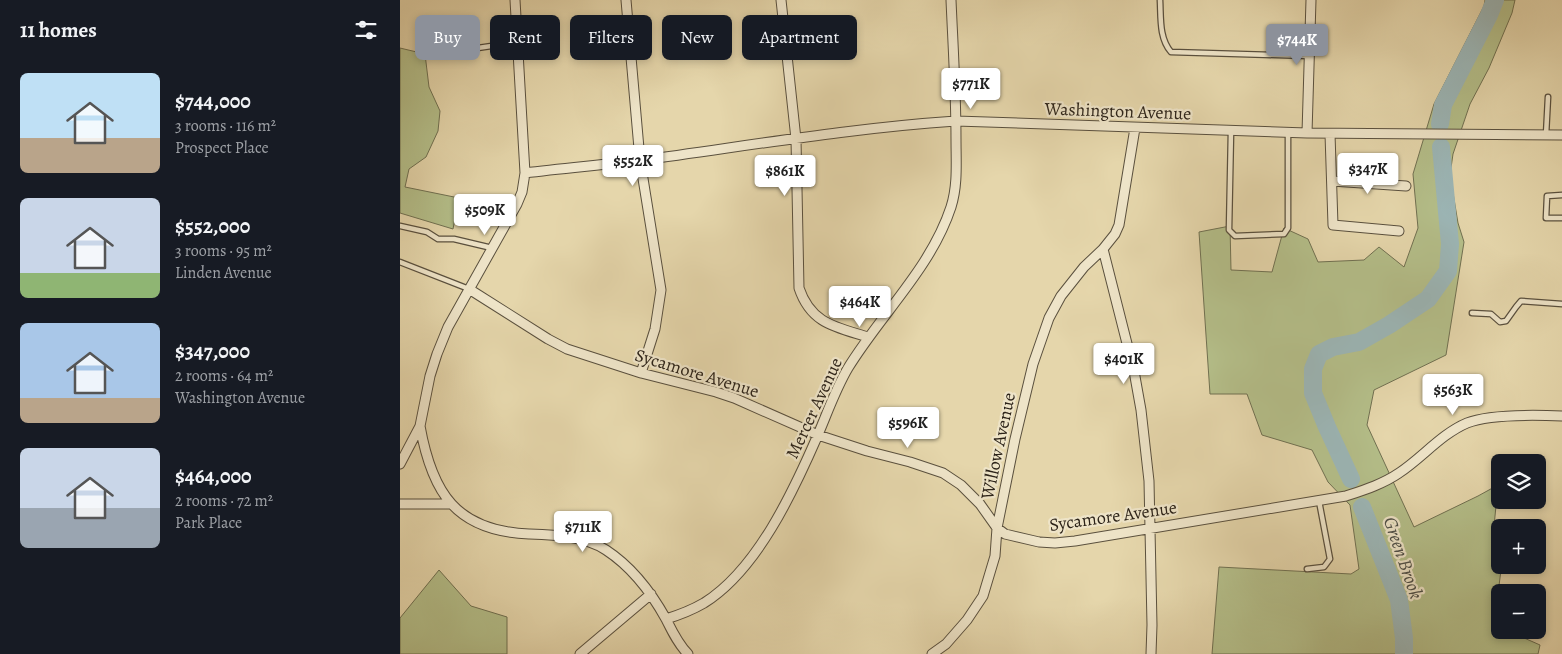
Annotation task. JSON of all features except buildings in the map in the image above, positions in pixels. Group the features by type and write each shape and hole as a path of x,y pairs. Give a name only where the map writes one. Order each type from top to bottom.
{"street":[{"path":"515,0 516,15"},
{"path":"626,0 640,160 660,290 655,330 641,373"},
{"path":"781,0 796,138 799,288 802,297 815,316 828,325 868,337"},
{"name":"Mercer Avenue","path":"666,619 704,602 729,582 748,561 784,508 818,435 832,399 847,370 868,337 918,272 938,237 951,207 956,183 956,121 951,0"},
{"path":"1307,133 1311,0"},
{"path":"400,464 420,426 430,376 448,327 522,192 525,173 519,60"},
{"name":"Washington Avenue","path":"525,173 640,160 796,138 956,121 1330,134 1562,135"},
{"name":"Willow Avenue","path":"937,653 967,620 983,596 995,556 997,528 1034,364 1049,318 1061,296 1084,268 1103,249 1119,226 1135,128"},
{"path":"1330,134 1333,225 1399,231"},
{"path":"1332,181 1406,186"},
{"path":"1103,249 1134,371 1141,410 1148,481 1152,625 1151,654"},
{"name":"Sycamore Avenue","path":"469,289 567,349 641,373 734,398 818,435 867,452 910,462 943,473 961,485 980,504 997,528 1005,534 1039,542 1055,543 1346,496 1367,489 1399,473 1456,428 1469,422 1508,417 1562,416"},
{"path":"420,426 425,451 440,490 451,504 466,517 480,525 491,528 519,534 552,535 585,540 605,549 635,575 650,594 677,640 688,654"},
{"path":"400,504 451,504"},
{"path":"580,654 650,594"}],"lane":[{"path":"1160,0 1162,34 1165,46 1171,52 1309,56"},
{"path":"1546,135 1548,96"},
{"path":"1231,131 1230,230 1235,236 1284,234 1288,228 1288,133"},
{"path":"1562,195 1547,196 1545,210 1546,218 1562,218"},
{"path":"400,226 427,232 438,239 454,239 492,248"},
{"path":"400,262 469,289"},
{"path":"1472,313 1491,314 1500,322 1506,322 1522,301 1562,304"},
{"path":"1307,569 1324,567 1330,559 1319,501"}],"green space":[{"path":"1485,0 1515,0 1512,13 1489,68 1470,104 1453,154 1450,175 1458,223 1464,242 1446,355 1374,390 1367,425 1414,527 1491,489 1491,509 1496,509 1495,519 1491,519 1491,574 1500,574 1499,584 1491,584 1491,639 1526,639 1540,645 1538,654 1212,654 1219,567 1351,574 1359,569 1350,505 1328,482 1312,450 1262,435 1247,394 1210,394 1199,232 1230,226 1231,270 1272,272 1284,228 1308,239 1318,262 1364,260 1379,247 1404,267 1418,228 1413,174 1434,104 1484,6"},
{"path":"400,48 415,52 415,60 426,60 429,87 440,111 438,131 426,157 409,169 405,187 459,198 453,229 400,213"},
{"path":"439,570 471,606 507,617 507,654 400,654 400,618"}],"waterway":[{"name":"Green Brook","path":"1440,124 1443,105 1495,0"},
{"name":"Green Brook","path":"1351,479 1313,393 1313,369 1319,354 1333,347 1359,342 1428,299 1448,271 1450,244 1441,147"},
{"name":"Green Brook","path":"1362,507 1399,600 1404,654"}]}
